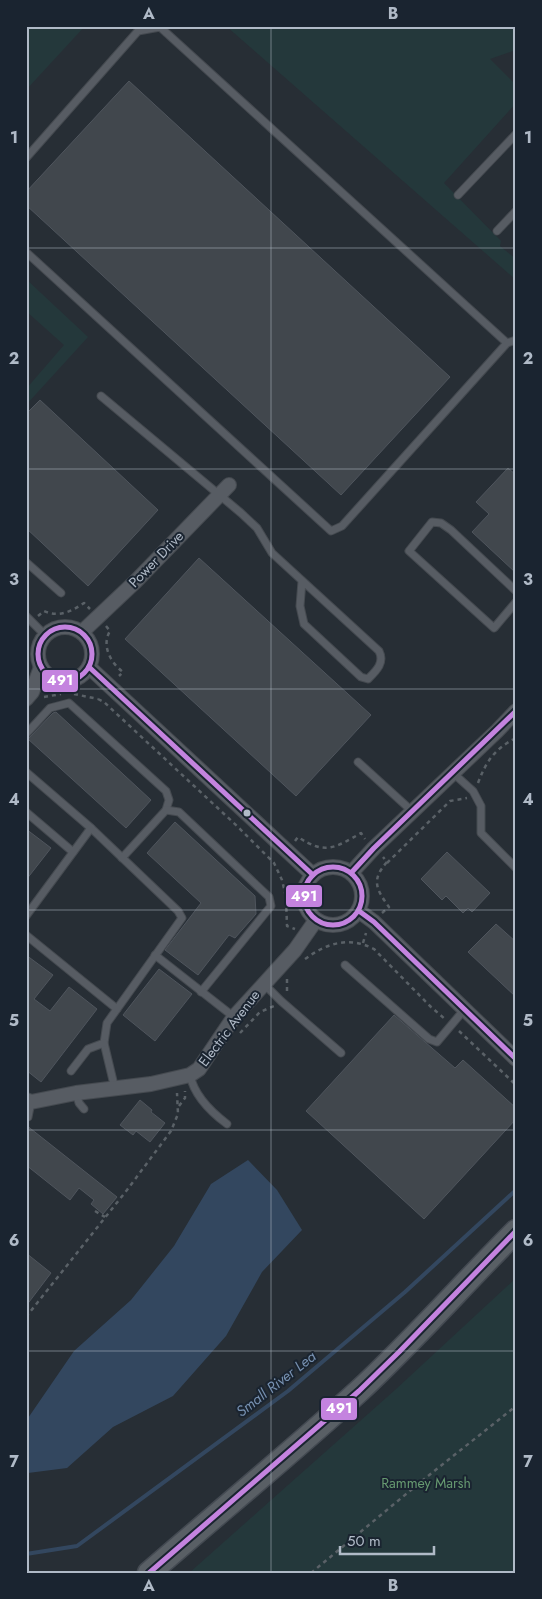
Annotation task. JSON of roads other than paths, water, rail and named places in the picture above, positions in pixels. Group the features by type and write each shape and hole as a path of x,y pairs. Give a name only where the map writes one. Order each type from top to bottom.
{"main road":[{"path":"150,1573 359,1391 429,1323 516,1231"},
{"path":"429,1323 516,1252"}],"street":[{"name":"Power Drive","path":"82,632 136,581 224,490"},
{"path":"59,627 75,628 82,632 91,644 92,660 84,674 69,681 52,678 42,667 38,658 40,642 45,635 59,627"},
{"path":"26,699 32,692 42,667"},
{"path":"89,668 313,874"},
{"path":"351,873 374,848 516,711"},
{"path":"329,867 343,868 359,881 362,900 359,911 352,919 344,924 330,925 316,920 309,913 305,905 304,896 308,881 313,874 329,867"},
{"path":"359,911 374,922 516,1059"},
{"name":"Electric Avenue","path":"29,1101 151,1084 190,1075 199,1069 234,1018 263,983 295,950 316,920"}],"lane":[{"path":"26,158 138,31 160,27 507,343"},
{"path":"458,195 516,134"},
{"path":"497,231 516,211"},
{"path":"26,252 331,531 342,526 507,343 516,340"},
{"path":"101,396 224,490 256,528 272,553 379,651 382,656 381,663 368,679 361,678 304,624 300,606 302,581"},
{"path":"516,591 451,530 441,523 432,522 409,551 494,628 516,602"},
{"path":"26,562 61,593"},
{"path":"26,616 45,635"},
{"path":"26,734 50,708 68,703 166,791 169,800 166,810 122,858"},
{"path":"358,762 413,812"},
{"path":"26,772 91,828 178,911 182,918 107,1023 104,1043 114,1089"},
{"path":"453,773 473,791 481,806 481,833 516,868"},
{"path":"166,810 179,812 270,897 271,906 201,992"},
{"path":"26,812 73,852"},
{"path":"26,916 91,828"},
{"path":"26,935 117,1009"},
{"path":"155,955 234,1018"},
{"path":"345,965 429,1039 437,1042 464,1010"},
{"path":"263,983 341,1053"},
{"path":"71,1071 88,1049 104,1043"},
{"path":"190,1075 192,1085 197,1094 227,1124"},
{"path":"76,1093 79,1103 84,1108"},
{"path":"28,1117 29,1101"}],"water":[{"path":"248,1160 277,1190 302,1230 262,1272 226,1336 173,1396 113,1427 67,1468 28,1473 26,1421 74,1351 131,1300 174,1246 211,1184"}],"waterway":[{"name":"Small River Lea","path":"26,1554 77,1546 288,1391 405,1292 516,1190"}],"park label":[{"name":"Rammey Marsh","path":"426,1483"}]}
